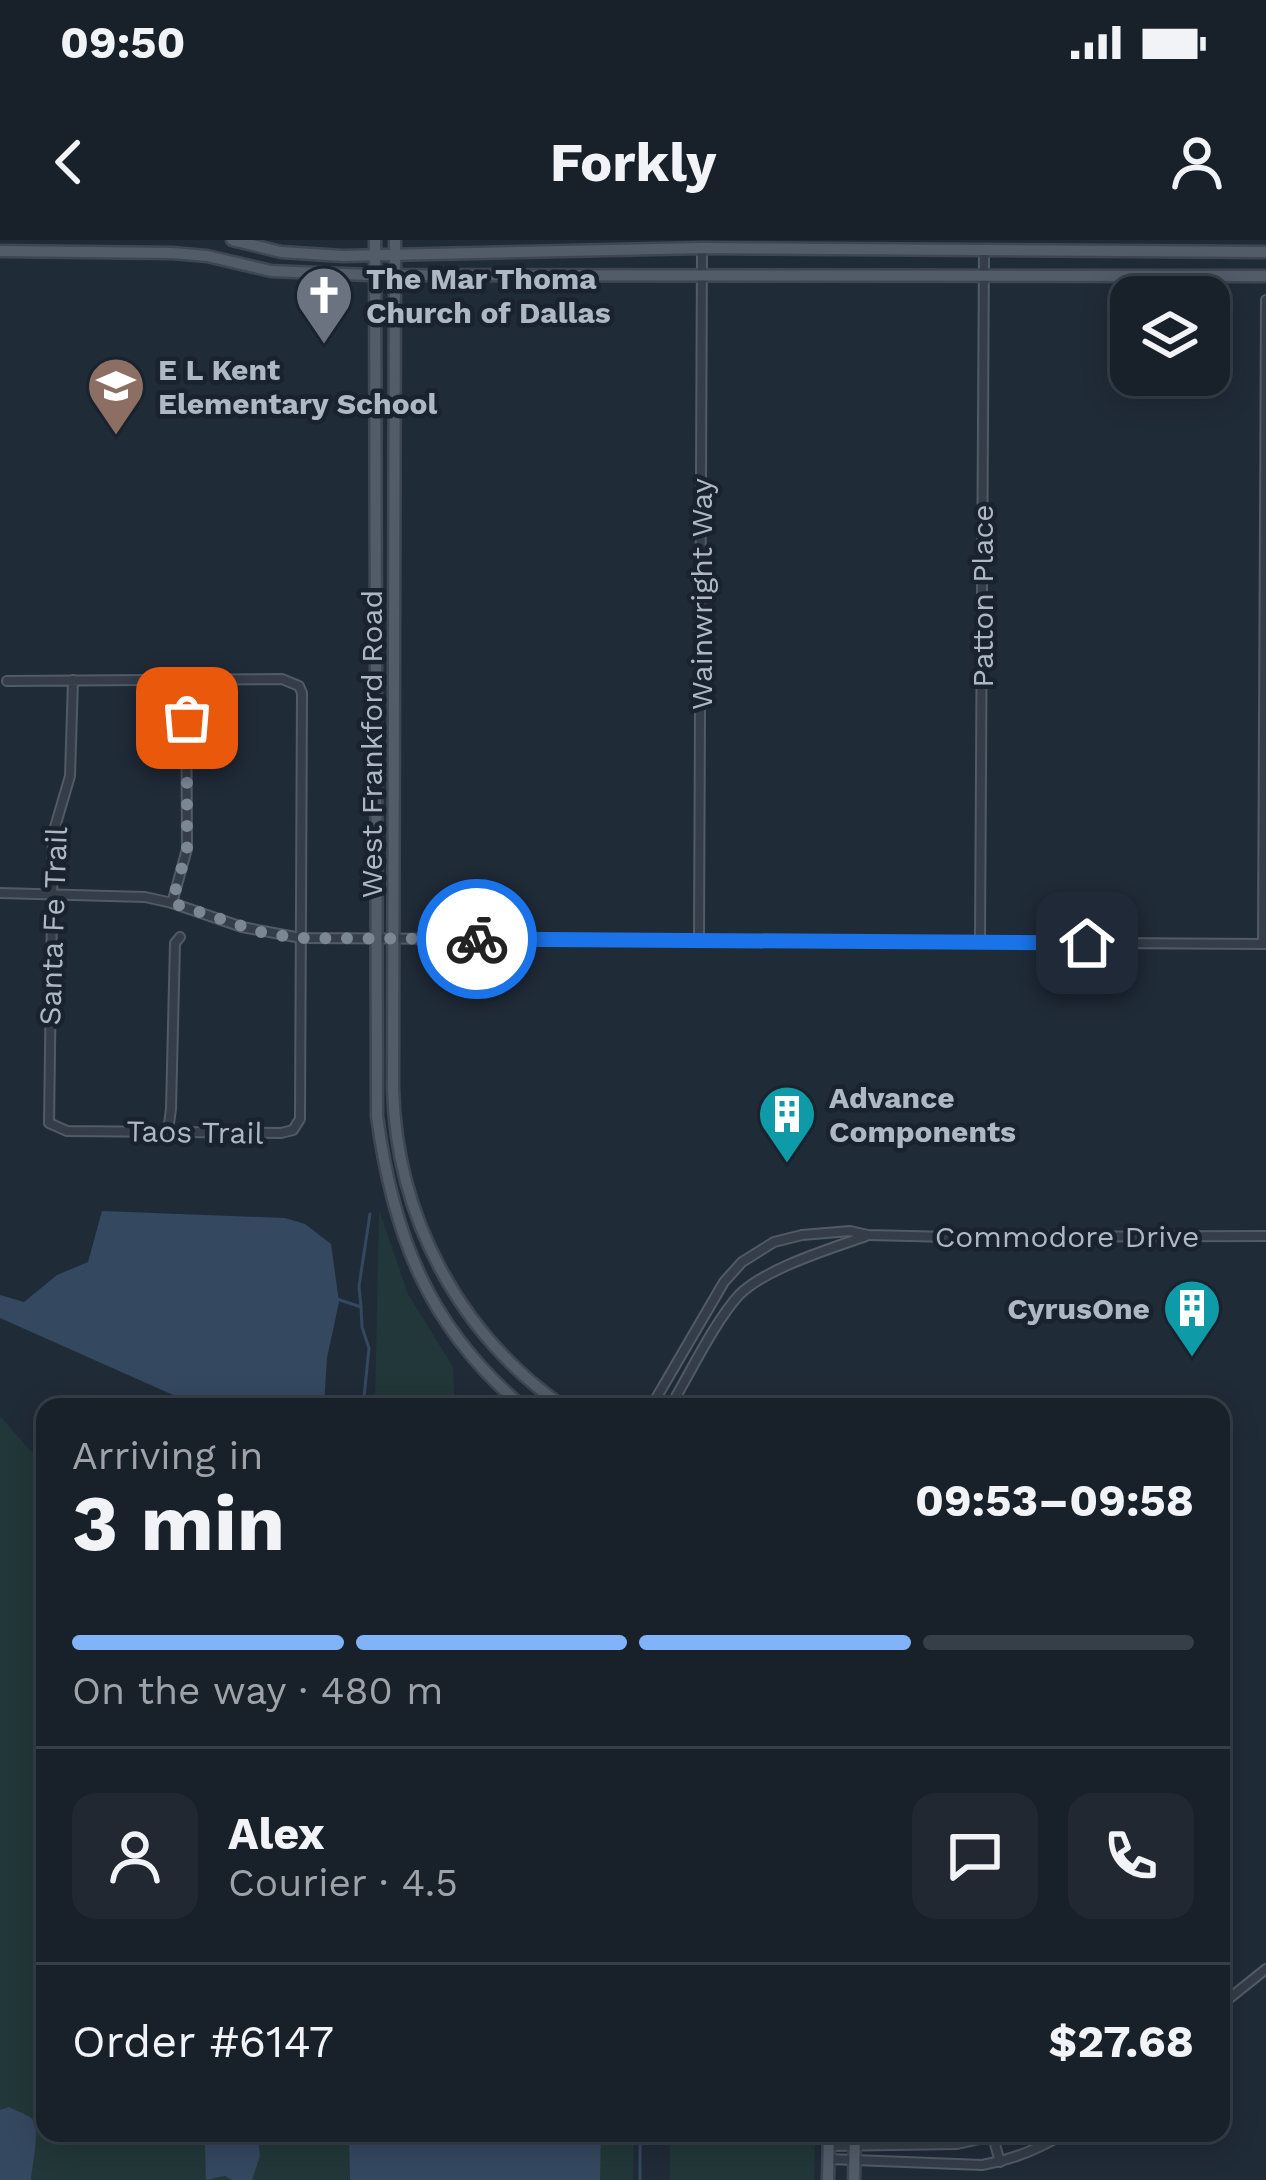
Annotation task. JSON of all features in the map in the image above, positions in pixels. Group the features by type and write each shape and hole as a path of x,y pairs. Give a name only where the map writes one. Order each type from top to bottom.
{"main road":[{"path":"232,240 310,255 376,254 395,247 1266,252"},
{"name":"West Frankford Road","path":"375,240 377,1117 385,1172 423,1286 474,1359 514,1398"},
{"name":"West Frankford Road","path":"395,247 394,1120 412,1208 437,1267 500,1354 553,1398"},
{"path":"0,251 172,253 271,271 395,276 1266,276"},
{"path":"854,2180 855,2142"},
{"path":"828,2180 829,2146"}],"street":[{"path":"0,240 0,251"},
{"name":"Wainwright Way","path":"699,940 701,248"},
{"name":"Patton Place","path":"980,942 984,249"},
{"path":"0,893 118,895 172,903 267,934 301,938 1264,944 1266,300"},
{"path":"172,903 187,849 187,679"},
{"path":"7,681 282,679 299,686 301,938"},
{"name":"Santa Fe Trail","path":"73,680 70,776 54,822 50,894 49,1123 60,1130 96,1131"},
{"path":"168,1131 175,943 180,937"},
{"name":"Taos Trail","path":"96,1131 293,1130 300,1119 301,938"},
{"name":"Commodore Drive","path":"656,1398 724,1282 760,1249 802,1235 850,1231 868,1235 1266,1236"},
{"path":"802,1235 810,1256"},
{"name":"Commodore Drive","path":"675,1398 740,1294 810,1256 868,1235"},
{"path":"724,1282 740,1294"},
{"path":"1230,1998 1266,1969"},
{"path":"916,2142 967,2142"},
{"path":"994,2142 1000,2162"},
{"path":"829,2146 855,2162 958,2164 1000,2162 1050,2142"},
{"path":"957,2144 958,2164"}],"green space":[{"path":"379,1210 408,1294 453,1367 455,1398 375,1398"},
{"path":"0,1416 36,1457 36,2142 634,2142 633,2180 0,2180"},
{"path":"670,2142 815,2142 814,2180 670,2180"}],"water":[{"path":"102,1211 285,1218 305,1224 331,1244 339,1302 325,1398 180,1398 0,1318 0,1295 24,1302 57,1275 88,1262"},
{"path":"9,2107 36,2125 31,2180 0,2180 0,2110"},
{"path":"206,2142 258,2142 260,2156 252,2180 225,2176 206,2180"},
{"path":"349,2142 601,2142 600,2180 350,2180"}],"waterway":[{"path":"361,1307 359,1286 370,1214"},
{"path":"337,1299 361,1307 369,1348 364,1398"},
{"path":"640,2180 642,2142"}],"way so far":[{"path":"187,718 187,849 172,903 267,934 477,939"}],"place":[{"name":"The Mar Thoma Church of Dallas","path":"324,346"},
{"name":"E L Kent Elementary School","path":"116,437"},
{"name":"Advance Components","path":"787,1165"},
{"name":"CyrusOne","path":"1192,1359"}],"route":[{"path":"477,939 1087,943"}]}
